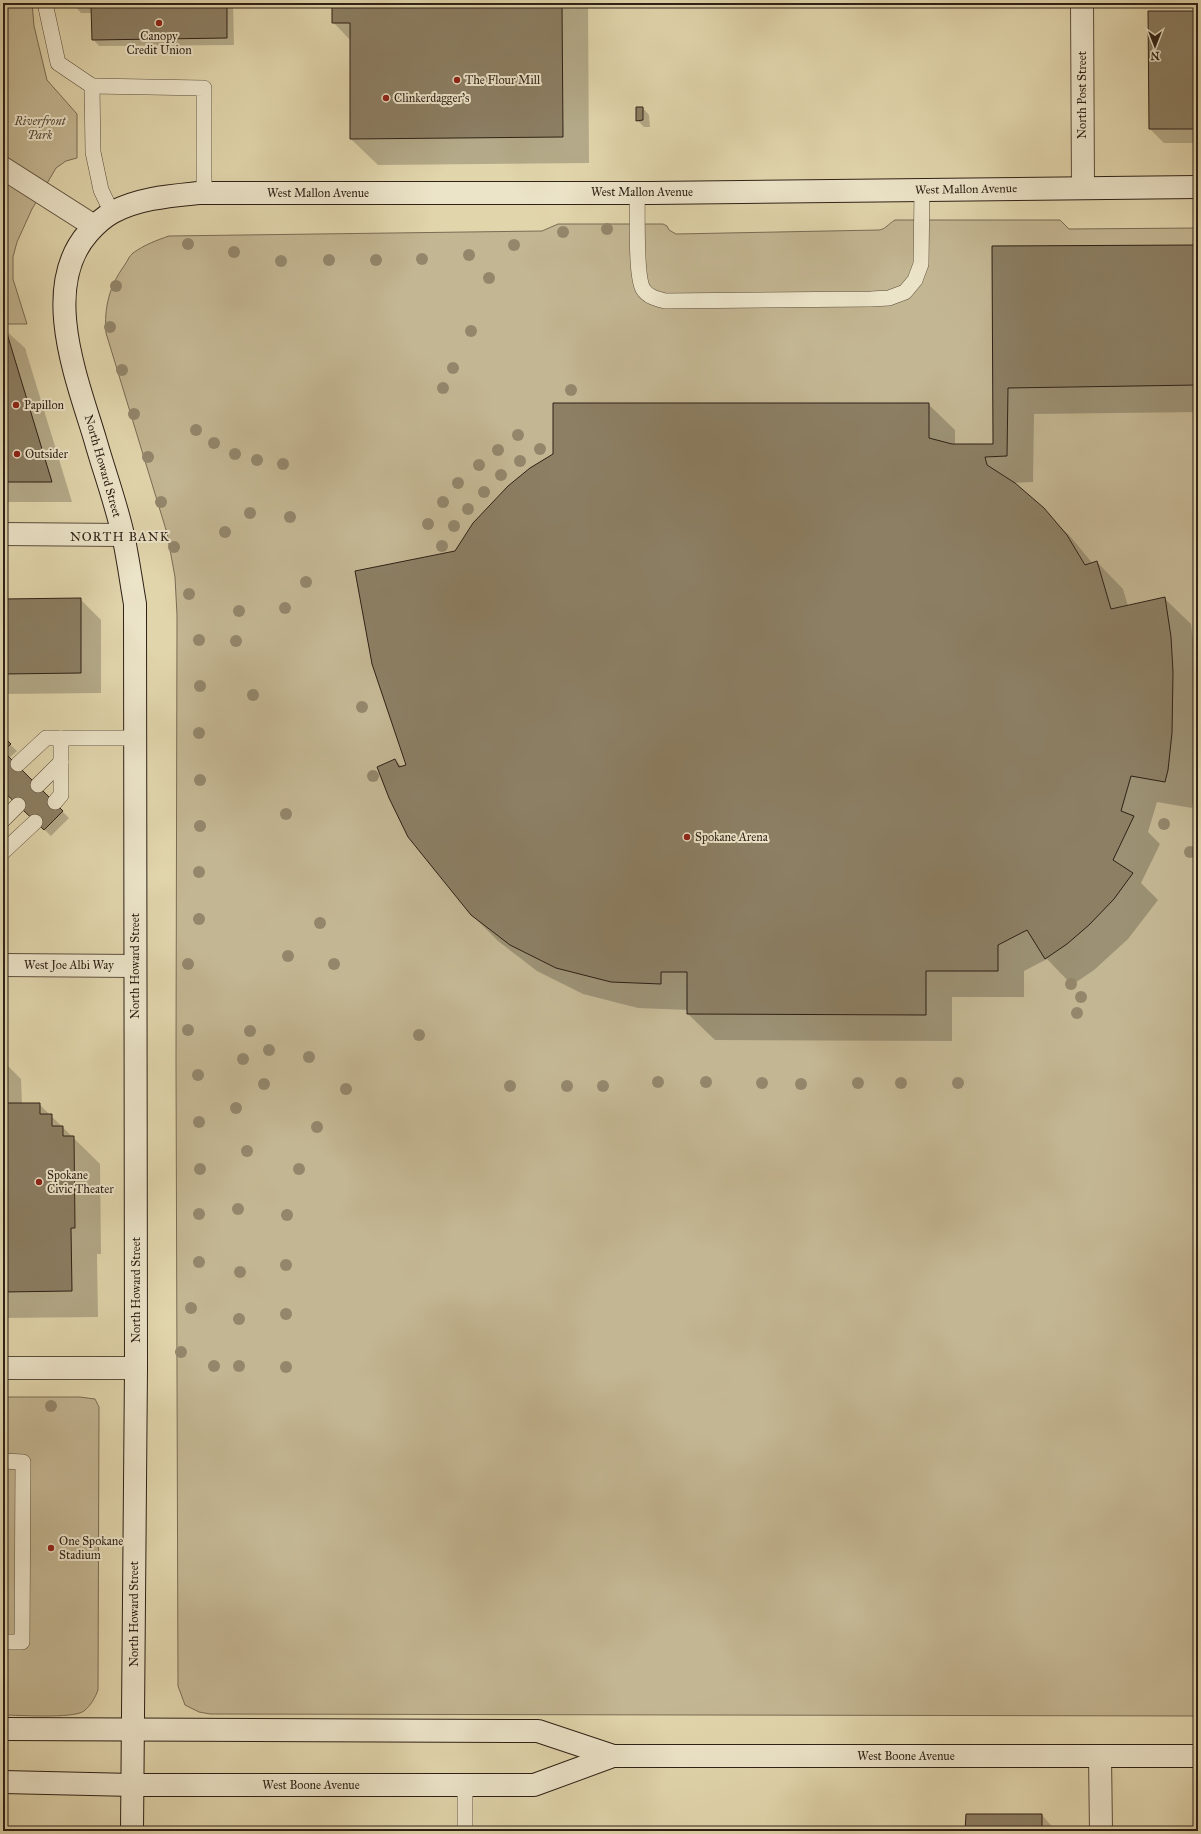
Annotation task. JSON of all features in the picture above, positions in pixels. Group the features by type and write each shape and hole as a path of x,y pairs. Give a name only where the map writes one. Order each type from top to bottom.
{"street":[{"name":"North Post Street","path":"1082,3 1083,188"},
{"path":"3,168 94,226"},
{"name":"West Mallon Avenue","path":"94,226 112,213 129,206 164,196 204,193 637,192 1198,186"},
{"name":"North Howard Street","path":"94,226 74,252 68,268 65,287 68,345 123,535 135,604 136,1368 132,1831"},
{"path":"3,534 123,535"},
{"name":"West Joe Albi Way","path":"3,965 135,966"},
{"path":"3,1368 136,1368"},
{"name":"West Boone Avenue","path":"3,1729 538,1731 613,1756 1198,1756"},
{"name":"West Boone Avenue","path":"3,1782 133,1785 534,1785 613,1756"},
{"path":"1100,1756 1101,1831"}],"lane":[{"path":"45,3 58,63 92,86 204,88 204,193"},
{"path":"92,86 93,152 102,190 112,213"},
{"path":"637,192 640,274 643,290 651,297 665,301 855,299 889,298 905,292 915,280 921,264 922,189"},
{"path":"18,764 46,738 134,738"},
{"path":"55,802 61,795 61,738"},
{"path":"38,785 61,762"},
{"path":"3,820 18,805"},
{"path":"3,852 35,822"},
{"path":"3,1462 22,1462 22,1642 3,1642"},
{"path":"464,1831 465,1785"}],"green space":[{"name":"Riverfront Park","path":"3,3 32,3 34,26 47,80 77,114 77,158 66,161 56,168 32,209 17,242 13,257 13,279 27,324 3,324"},
{"name":"Spokane Arena","path":"895,220 1060,220 1069,229 1198,228 1198,1716 210,1714 199,1712 185,1705 178,1686 176,1060 177,615 175,577 167,533 106,333 107,306 111,290 129,257 133,253 151,243 169,236 542,231 558,224 663,224 676,234 879,230"},
{"name":"One Spokane Stadium","path":"3,1397 80,1397 95,1399 99,1407 98,1690 89,1706 84,1711 78,1713 58,1716 3,1715"}],"building":[{"name":"Canopy Credit Union","path":"74,3 227,3 227,38 92,40 91,7 74,7"},
{"name":"The Flour Mill","path":"332,3 562,3 563,137 350,139 350,23 332,23"},
{"path":"1148,11 1198,11 1198,129 1149,129"},
{"path":"636,107 643,107 643,120 636,121"},
{"name":"Spokane Arena","path":"1198,245 1198,385 1008,388 1007,456 985,457 987,465 1015,483 1044,508 1067,535 1085,565 1097,561 1111,609 1165,597 1171,637 1173,672 1172,733 1168,770 1165,782 1131,776 1121,811 1134,816 1113,860 1133,873 1114,899 1089,925 1067,944 1045,959 1027,930 998,945 998,971 926,971 926,1015 687,1014 687,972 661,972 661,984 611,982 556,968 510,945 471,915 408,837 389,798 377,767 395,759 399,767 406,765 372,664 355,571 455,551 473,523 508,486 530,468 553,454 553,403 929,403 929,438 952,444 993,444 992,246"},
{"name":"Papillon","path":"3,327 5,327 52,482 3,482"},
{"path":"81,598 81,673 3,674 3,599"},
{"path":"3,736 11,744 3,751"},
{"path":"3,751 63,811 44,830 3,791"},
{"name":"Spokane Civic Theater","path":"3,1103 40,1103 40,1114 52,1114 52,1126 63,1126 63,1136 74,1136 75,1228 71,1228 72,1291 3,1292"},
{"path":"966,1814 1042,1814 1042,1831 965,1831"}],"place":[{"name":"Canopy Credit Union","path":"159,23"},
{"name":"The Flour Mill","path":"457,80"},
{"name":"Clinkerdagger's","path":"386,98"},
{"name":"Papillon","path":"16,405"},
{"name":"Outsider","path":"17,454"},
{"name":"Spokane Arena","path":"687,837"},
{"name":"Spokane Civic Theater","path":"39,1182"},
{"name":"One Spokane Stadium","path":"51,1548"}],"district":[{"name":"NORTH BANK","path":"120,537"}]}
